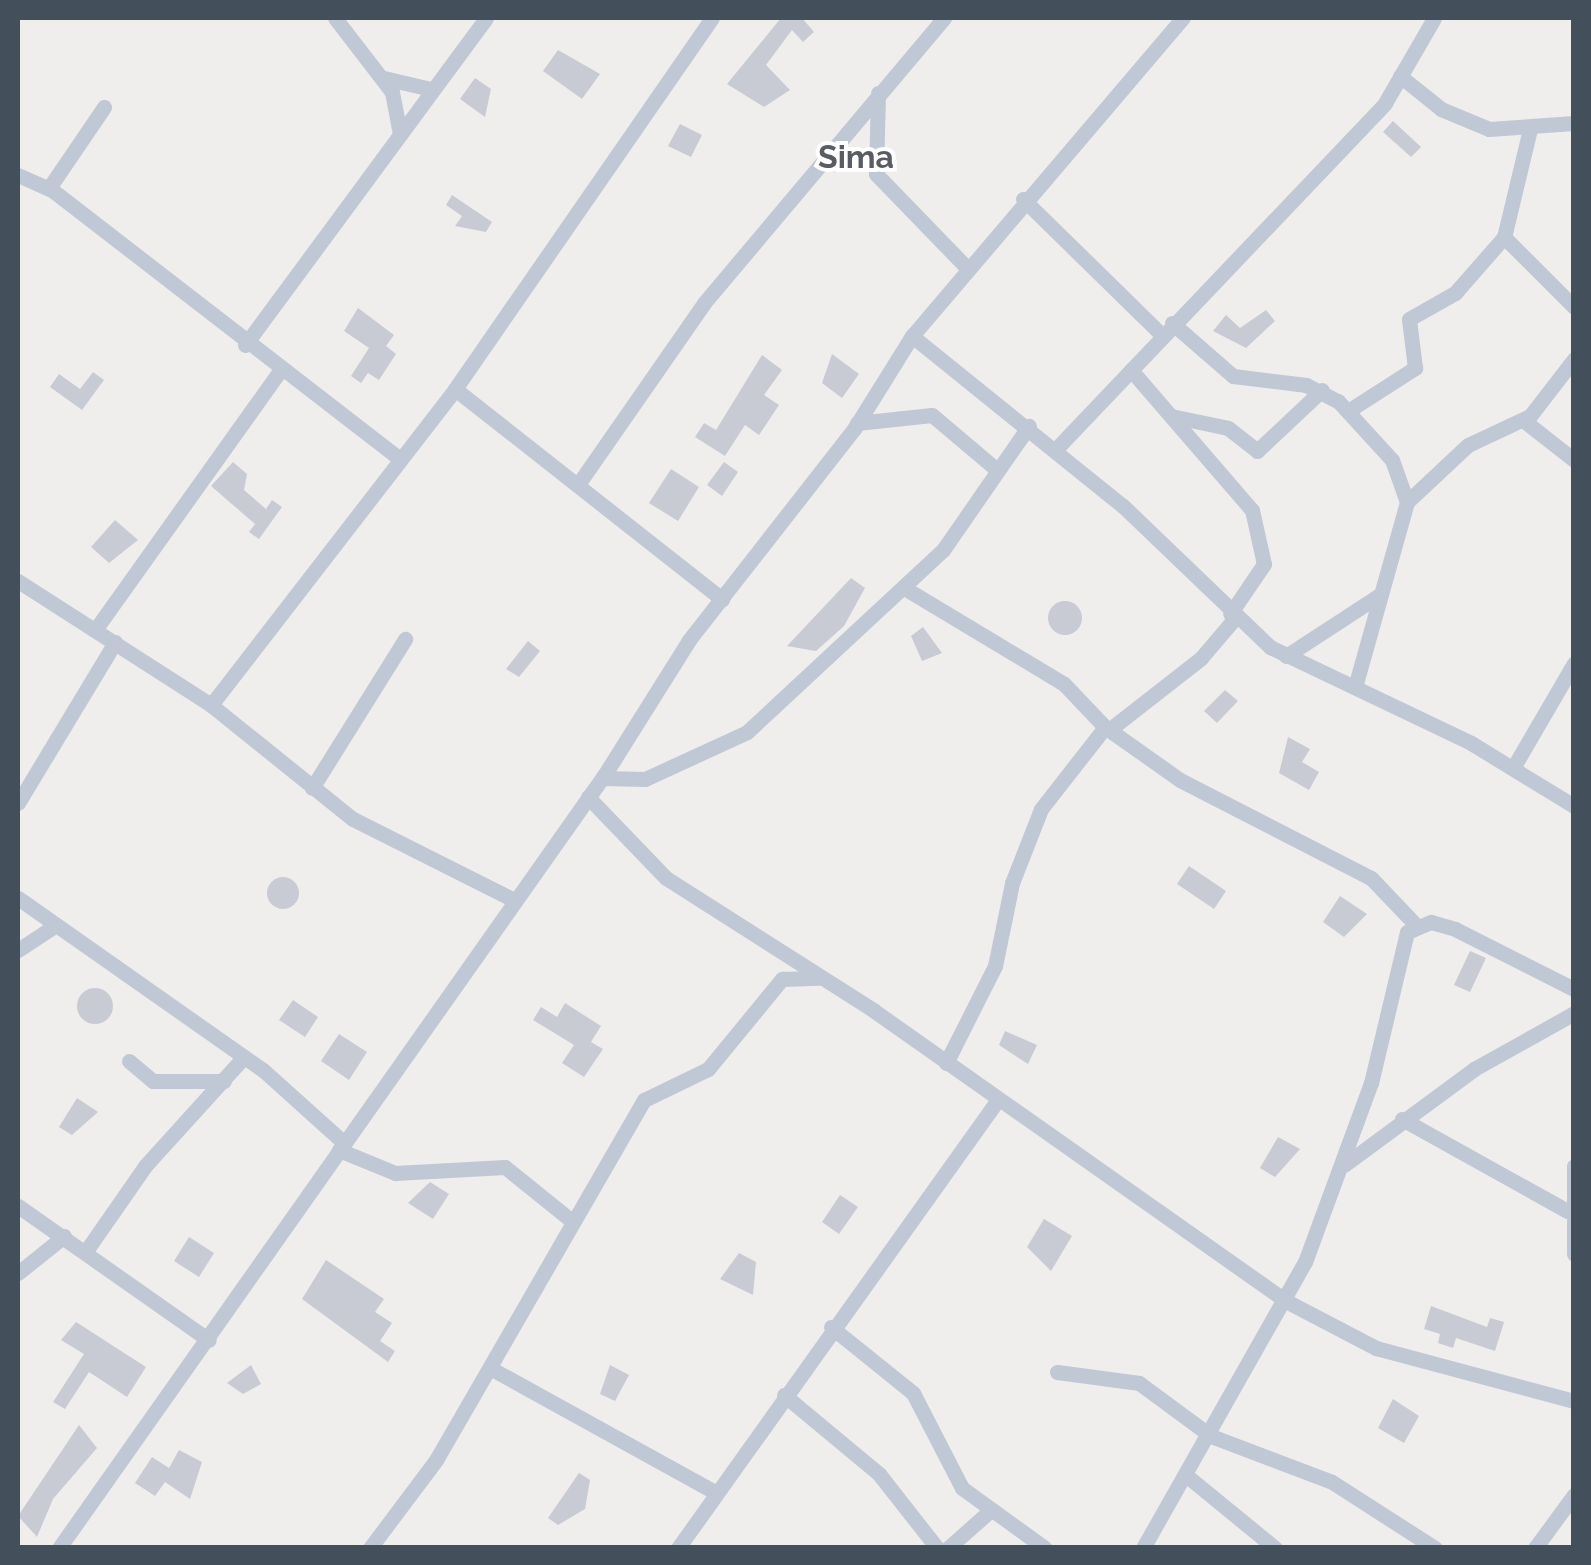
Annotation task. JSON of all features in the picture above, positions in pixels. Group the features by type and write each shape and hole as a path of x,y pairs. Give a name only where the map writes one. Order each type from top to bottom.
{"street":[{"path":"335,18 384,78 400,134"},
{"path":"211,705 455,389 712,18"},
{"path":"579,484 676,341 878,90 944,18"},
{"path":"62,1546 512,899 602,778 722,599 858,423 912,336 1023,198 1183,18"},
{"path":"1056,449 1167,329 1319,178 1400,76 1434,18"},
{"path":"245,345 480,20"},
{"path":"1400,76 1467,122 1530,129 1573,124"},
{"path":"384,78 431,89"},
{"path":"878,90 876,174 966,268"},
{"path":"48,188 104,107"},
{"path":"1348,411 1415,368 1409,318 1455,293 1504,238 1530,129"},
{"path":"18,175 48,188 245,345 400,459"},
{"path":"1023,198 1167,329 1233,376 1322,390 1348,411 1392,460 1407,502"},
{"path":"1504,238 1574,307"},
{"path":"912,336 1056,449 1232,616 1286,656 1356,687 1513,768 1574,806"},
{"path":"1356,687 1407,502 1468,445 1523,420 1574,359"},
{"path":"946,1063 995,966 1012,882 1041,809 1107,729 1211,649 1260,578 1258,526 1243,496 1131,370"},
{"path":"95,630 280,371"},
{"path":"455,389 722,599"},
{"path":"1171,416 1228,428 1257,451 1322,390"},
{"path":"858,423 932,415 997,470"},
{"path":"1523,420 1574,460"},
{"path":"602,778 645,779 716,752 906,589 1028,426"},
{"path":"18,581 211,705 353,820 512,899"},
{"path":"906,589 1064,684 1107,729 1180,780 1371,878 1414,923 1454,929 1574,989"},
{"path":"1286,656 1381,594"},
{"path":"312,788 405,638"},
{"path":"18,803 115,642"},
{"path":"1513,768 1574,663"},
{"path":"588,797 666,878 824,978 1286,1301 1376,1348 1574,1401"},
{"path":"18,898 244,1057 342,1146 395,1173 505,1166 572,1221"},
{"path":"1143,1548 1286,1301 1342,1167 1414,923"},
{"path":"18,950 56,925"},
{"path":"370,1548 490,1368 644,1100 708,1068 782,980 824,978"},
{"path":"1342,1167 1402,1119 1574,1013"},
{"path":"86,1251 145,1166 244,1057"},
{"path":"129,1062 153,1081 224,1081"},
{"path":"678,1548 831,1328 997,1101"},
{"path":"1402,1119 1567,1211"},
{"path":"1574,1166 1567,1211 1574,1254"},
{"path":"18,1206 208,1340"},
{"path":"18,1273 64,1236"},
{"path":"831,1328 913,1393 962,1488 1046,1548"},
{"path":"490,1368 716,1493"},
{"path":"1057,1372 1140,1384 1211,1436 1332,1482 1435,1548"},
{"path":"784,1395 880,1474 937,1548"},
{"path":"1187,1476 1275,1548"},
{"path":"1536,1548 1574,1495"},
{"path":"948,1548 991,1510"}],"building":[{"path":"781,18 802,18 814,32 803,42 792,30 766,65 790,90 764,107 727,84"},
{"path":"558,50 600,74 582,99 543,71"},
{"path":"475,78 491,89 485,117 460,99"},
{"path":"1393,121 1421,147 1411,157 1383,132"},
{"path":"680,124 702,135 691,157 668,146"},
{"path":"452,195 492,222 486,232 455,226 462,216 446,205"},
{"path":"358,308 394,335 386,346 396,354 379,380 368,373 361,383 351,376 369,348 344,331"},
{"path":"1266,310 1275,321 1246,348 1213,331 1226,315 1240,328"},
{"path":"832,354 859,374 842,398 822,383"},
{"path":"762,355 782,370 764,395 779,405 759,435 745,425 725,456 695,437 704,423 716,430"},
{"path":"93,372 104,380 82,410 50,387 59,374 80,389"},
{"path":"233,462 247,474 244,490 266,509 272,500 282,507 259,539 249,532 255,524 211,486"},
{"path":"724,462 738,472 722,496 707,485"},
{"path":"671,469 699,487 678,521 649,503"},
{"path":"115,520 138,540 109,563 91,547"},
{"path":"851,578 865,588 844,626 816,651 787,646"},
{"path":"1065,601 1077,606 1082,618 1077,630 1065,635 1053,630 1048,618 1053,606"},
{"path":"923,627 942,653 922,661 911,636"},
{"path":"528,641 540,651 519,677 506,669"},
{"path":"1225,690 1238,701 1217,723 1204,711"},
{"path":"1288,737 1310,749 1302,762 1319,772 1309,790 1279,773"},
{"path":"1189,866 1226,891 1214,909 1177,884"},
{"path":"283,877 294,882 299,893 294,904 283,909 272,904 267,893 272,882"},
{"path":"1340,896 1367,914 1344,937 1323,922"},
{"path":"1470,951 1486,958 1470,992 1454,985"},
{"path":"95,988 108,993 113,1006 108,1019 95,1024 82,1019 77,1006 82,993"},
{"path":"293,1000 318,1017 305,1037 279,1020"},
{"path":"565,1003 601,1026 591,1042 603,1049 584,1077 562,1063 574,1045 533,1020 541,1007 557,1017"},
{"path":"1005,1031 1037,1045 1028,1064 999,1045"},
{"path":"339,1034 367,1052 349,1080 321,1061"},
{"path":"77,1098 98,1112 72,1135 59,1127"},
{"path":"1278,1137 1300,1149 1275,1177 1260,1168"},
{"path":"430,1182 449,1194 433,1219 408,1203"},
{"path":"840,1195 858,1207 839,1234 822,1222"},
{"path":"1044,1219 1072,1236 1051,1271 1027,1247"},
{"path":"189,1237 214,1253 199,1277 174,1261"},
{"path":"739,1253 756,1262 753,1295 720,1279"},
{"path":"326,1260 384,1299 375,1312 392,1323 380,1341 395,1351 388,1362 302,1299"},
{"path":"1431,1306 1487,1327 1490,1318 1504,1322 1495,1351 1456,1338 1453,1348 1438,1343 1440,1334 1424,1329"},
{"path":"76,1322 146,1367 127,1397 89,1372 65,1409 53,1402 84,1354 61,1340"},
{"path":"251,1365 261,1384 243,1394 227,1383"},
{"path":"610,1365 629,1375 615,1401 600,1394"},
{"path":"1393,1399 1419,1416 1404,1443 1378,1428"},
{"path":"79,1425 97,1448 53,1499 37,1537 18,1516"},
{"path":"179,1450 202,1462 190,1499 165,1482 155,1496 135,1483 152,1457 169,1468"},
{"path":"579,1473 590,1480 585,1509 558,1525 548,1518"}],"district":[{"name":"Sima","path":"856,157"}]}
